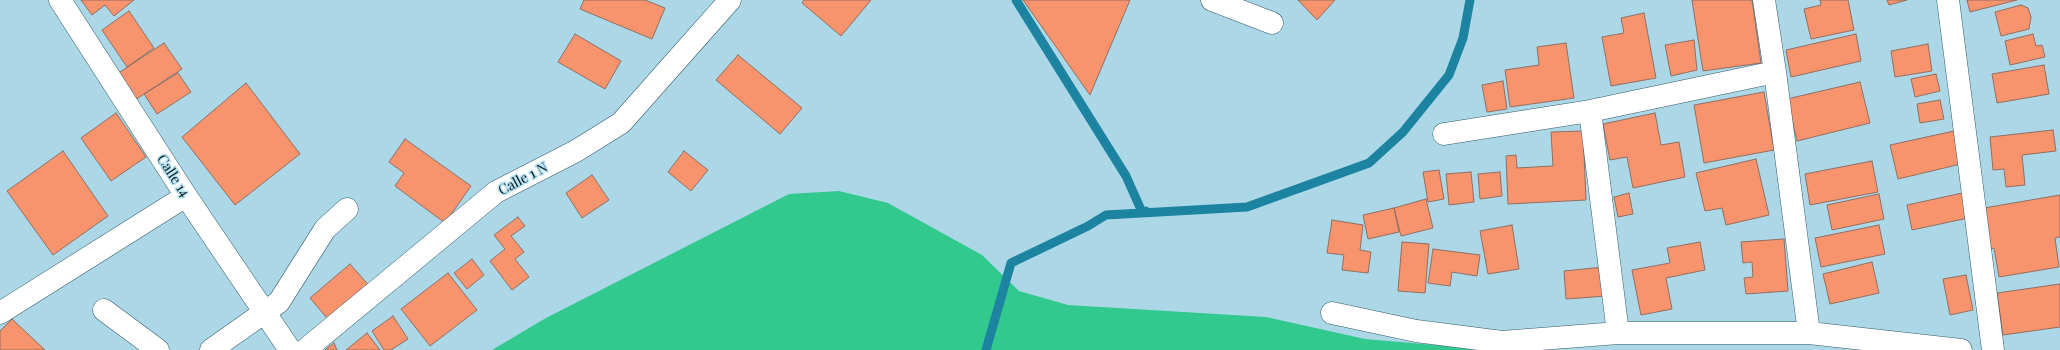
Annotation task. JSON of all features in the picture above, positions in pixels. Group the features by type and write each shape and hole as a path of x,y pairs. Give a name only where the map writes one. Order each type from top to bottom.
{"street":[{"name":"Calle 14","path":"60,0 186,196 290,350"},
{"name":"Calle 1 N","path":"305,350 496,192 576,151 621,123 730,0"},
{"path":"1212,0 1272,23"},
{"path":"1764,0 1775,72 1809,333"},
{"path":"1948,0 1993,350"},
{"path":"1444,134 1590,111 1775,72"},
{"path":"1590,111 1618,333"},
{"path":"0,313 186,196"},
{"path":"211,350 279,302 325,229 347,209"},
{"path":"104,310 158,350"},
{"path":"1332,313 1416,331 1502,342 1618,333 1809,333 1961,350"}],"green space":[{"path":"839,191 888,203 982,255 1019,291 1068,305 1266,317 1365,339 1493,350 492,350 546,318 789,194"}],"building":[{"path":"81,0 134,0 114,16 105,5 92,15"},
{"path":"584,0 645,0 665,8 652,39 580,9"},
{"path":"804,0 871,0 841,36 802,3"},
{"path":"1023,0 1130,0 1090,95"},
{"path":"1298,0 1335,0 1317,20"},
{"path":"1692,0 1752,0 1761,63 1703,71"},
{"path":"1820,0 1848,0 1854,30 1811,39 1804,9 1821,5"},
{"path":"1887,0 1907,0 1889,5"},
{"path":"1967,0 2017,0 1970,12"},
{"path":"2021,5 2028,8 2031,17 2029,29 2001,36 1995,12"},
{"path":"129,11 154,48 127,67 102,30"},
{"path":"1644,13 1656,78 1611,86 1602,37 1624,33 1621,18"},
{"path":"575,34 621,61 605,89 558,62"},
{"path":"1856,34 1861,61 1791,77 1786,50"},
{"path":"2033,34 2036,46 2042,45 2045,57 2010,65 2005,41"},
{"path":"1694,40 1697,70 1671,76 1665,45"},
{"path":"164,43 182,69 135,100 117,74"},
{"path":"1566,43 1574,98 1510,107 1505,70 1539,65 1537,47"},
{"path":"1928,44 1932,71 1895,77 1891,51"},
{"path":"738,55 802,108 780,134 716,80"},
{"path":"2044,65 2049,94 1997,103 1992,74"},
{"path":"178,73 191,92 157,114 144,94"},
{"path":"1936,74 1940,91 1915,97 1911,79"},
{"path":"1503,81 1507,109 1487,112 1482,85"},
{"path":"1860,82 1870,123 1797,141 1787,99"},
{"path":"246,83 300,154 235,205 182,137"},
{"path":"1764,92 1774,150 1704,163 1694,105"},
{"path":"1940,100 1944,119 1920,123 1917,104"},
{"path":"116,113 146,157 111,181 81,138"},
{"path":"1655,113 1661,145 1679,142 1685,177 1633,188 1627,157 1610,160 1603,124"},
{"path":"2053,130 2056,151 2022,155 2025,185 2006,187 2004,169 1993,170 1990,137"},
{"path":"1583,131 1586,200 1508,204 1506,156 1516,155 1517,168 1553,166 1551,132"},
{"path":"1954,131 1961,164 1898,179 1890,145"},
{"path":"405,139 471,186 445,223 395,186 404,173 389,162"},
{"path":"63,151 108,216 53,255 7,191"},
{"path":"684,151 708,170 691,191 668,172"},
{"path":"1756,159 1769,215 1726,225 1722,208 1705,211 1696,173"},
{"path":"1872,161 1878,192 1810,205 1805,174"},
{"path":"1439,170 1444,199 1428,202 1423,172"},
{"path":"1471,172 1474,202 1449,205 1446,174"},
{"path":"1500,172 1502,196 1480,199 1478,174"},
{"path":"592,175 609,200 582,218 566,193"},
{"path":"1967,192 1973,217 1912,230 1907,205"},
{"path":"1629,193 1633,214 1618,217 1614,197"},
{"path":"1879,194 1884,219 1832,230 1827,205"},
{"path":"2060,195 2060,237 2055,238 2059,267 1999,277 1994,248 1991,249 1984,208"},
{"path":"1426,199 1433,228 1401,236 1394,208"},
{"path":"1394,208 1399,232 1368,239 1363,215"},
{"path":"518,217 525,226 511,236 524,252 515,259 529,277 512,290 490,261 505,249 494,235"},
{"path":"1332,220 1363,225 1360,250 1371,252 1368,273 1342,270 1344,255 1327,253"},
{"path":"1512,225 1519,269 1488,274 1480,231"},
{"path":"1879,225 1885,254 1821,267 1815,238"},
{"path":"1784,239 1788,291 1746,294 1744,278 1753,277 1752,262 1743,263 1741,242"},
{"path":"1402,242 1429,244 1425,293 1398,291"},
{"path":"1700,242 1705,270 1666,278 1672,309 1641,315 1632,270 1670,263 1667,248"},
{"path":"1433,249 1480,255 1477,276 1452,272 1450,286 1428,283"},
{"path":"472,259 484,275 467,289 454,273"},
{"path":"1872,262 1879,293 1830,304 1823,274"},
{"path":"350,264 372,289 332,324 310,298"},
{"path":"1604,267 1606,296 1566,299 1564,271"},
{"path":"448,273 477,310 430,346 401,309"},
{"path":"1966,275 1973,310 1950,315 1943,279"},
{"path":"2060,284 2060,327 2003,335 1997,293"},
{"path":"393,316 408,339 391,350 384,350 372,331"},
{"path":"12,319 45,350 0,350 0,331"},
{"path":"367,333 380,350 346,350"},
{"path":"334,343 337,350 325,350"}],"waterway":[{"path":"1016,0 1126,176 1142,212 1146,211"},
{"path":"986,350 1011,263 1088,226 1106,215 1247,207 1369,163 1403,132 1449,75 1463,38 1470,0"}]}
